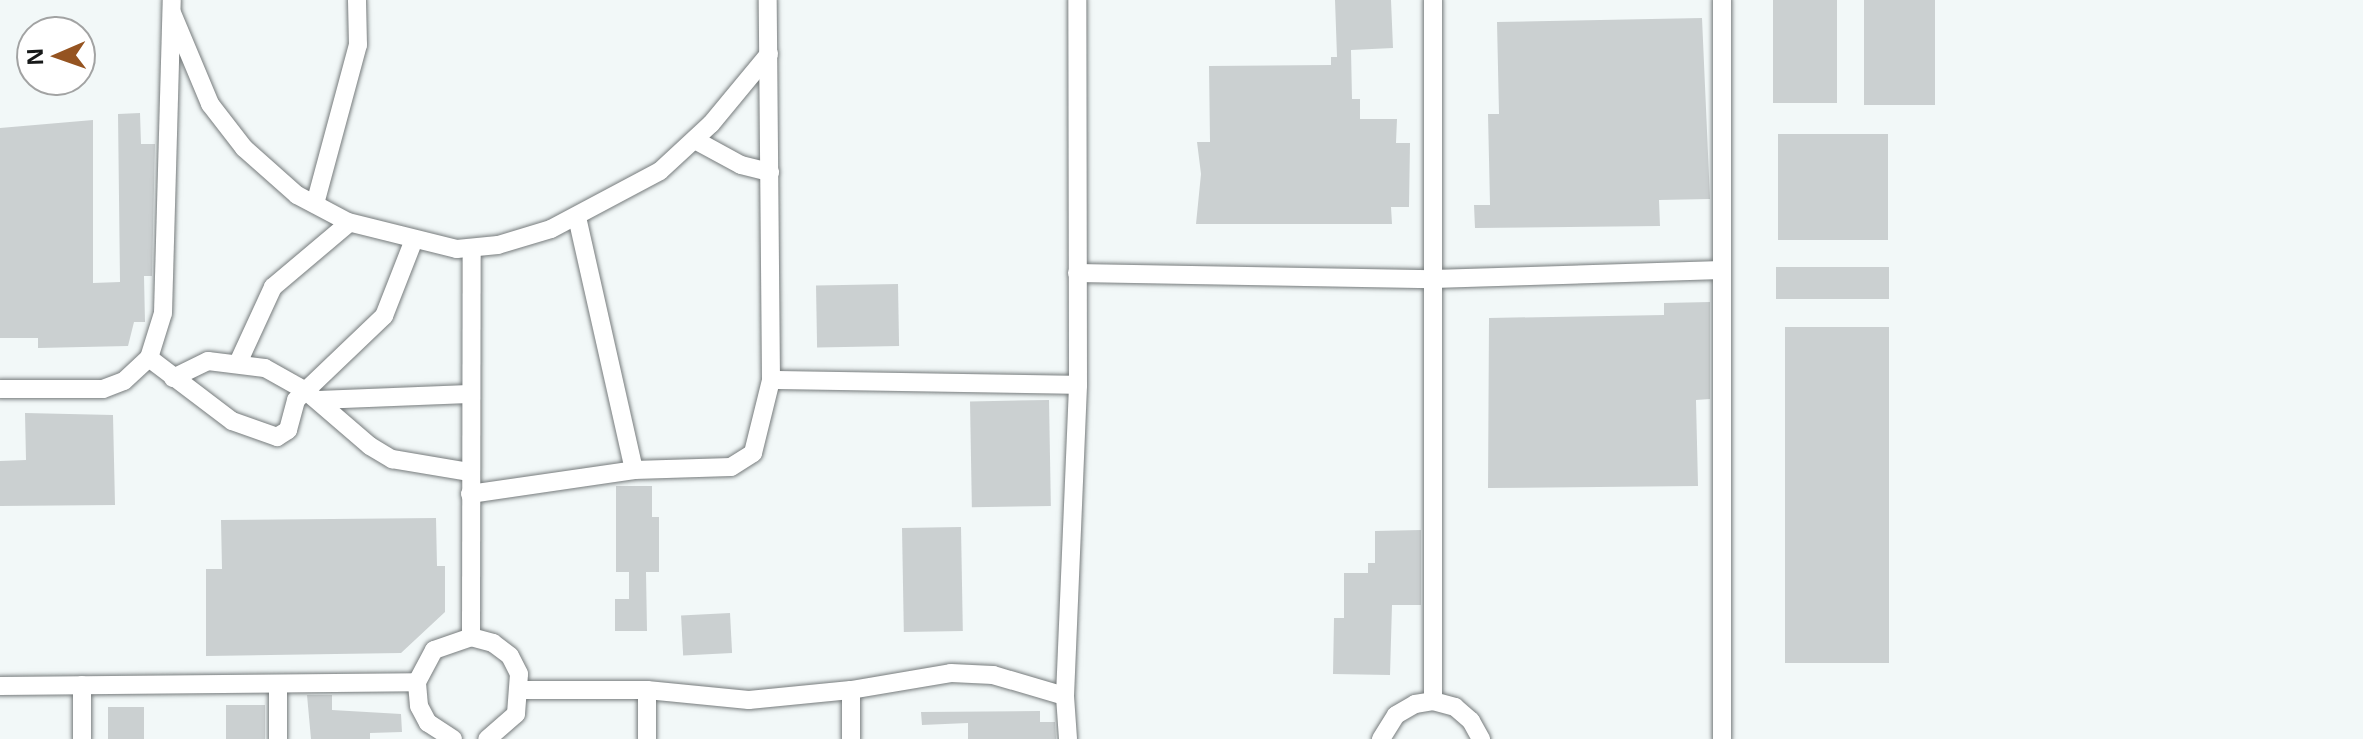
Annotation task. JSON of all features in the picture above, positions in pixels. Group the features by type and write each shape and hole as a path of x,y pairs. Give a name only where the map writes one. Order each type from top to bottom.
{"street":[{"path":"315,204 358,45 357,0"},
{"path":"470,494 634,470 743,464 753,453 771,380 768,0"},
{"path":"1068,739 1065,696 1078,385 1077,0"},
{"path":"1433,0 1433,701"},
{"path":"1722,0 1722,739"},
{"path":"172,7 210,104 244,148 315,204 349,223 413,242 472,250 577,217 660,171 695,140 769,54"},
{"path":"0,389 103,389 131,376 149,358 163,313 172,7"},
{"path":"695,140 741,165 770,172"},
{"path":"577,217 634,470"},
{"path":"238,363 273,287 349,223"},
{"path":"312,395 384,316 413,242"},
{"path":"471,637 469,394 472,250"},
{"path":"1077,273 1433,279 1722,270"},
{"path":"149,358 232,421 270,438 288,430 296,400 312,395 469,394"},
{"path":"173,378 199,363 238,363 265,368 312,395 370,446 392,459 470,472"},
{"path":"771,380 1078,385"},
{"path":"453,739 428,723 419,706 417,682 434,650 471,637 493,643 510,656 521,690 516,714 487,739"},
{"path":"521,690 647,690 749,700 851,690 951,673 993,675 1065,696"},
{"path":"0,686 417,682"},
{"path":"278,684 278,739"},
{"path":"82,685 82,739"},
{"path":"647,690 647,739"},
{"path":"851,690 851,739"},
{"path":"1381,739 1396,715 1415,704 1433,701 1455,707 1471,721 1481,739"}],"building":[{"path":"1335,0 1391,0 1393,48 1351,50 1352,99 1360,99 1360,119 1397,119 1396,143 1410,143 1409,207 1391,207 1392,224 1196,224 1201,174 1197,142 1210,142 1209,66 1331,65 1331,57 1337,57"},
{"path":"1773,0 1837,0 1837,103 1773,103"},
{"path":"1864,0 1935,0 1935,105 1864,105"},
{"path":"1702,18 1710,199 1659,200 1660,226 1475,228 1474,205 1490,205 1488,114 1499,114 1497,22"},
{"path":"140,113 141,144 155,144 152,276 144,276 145,322 134,322 128,346 38,348 38,338 0,338 0,128 93,120 93,283 120,282 118,114"},
{"path":"1778,134 1888,134 1888,240 1778,240"},
{"path":"1776,267 1889,267 1889,299 1776,299"},
{"path":"898,284 899,346 817,347 816,285"},
{"path":"1710,302 1710,399 1696,400 1698,486 1488,488 1489,318 1664,315 1664,303"},
{"path":"1785,327 1889,327 1889,663 1785,663"},
{"path":"1049,400 1051,506 972,507 970,401"},
{"path":"25,413 113,415 115,505 0,506 0,461 26,460"},
{"path":"616,486 652,486 652,517 659,517 659,572 646,572 647,631 615,631 615,599 629,599 629,572 616,572"},
{"path":"436,518 437,566 445,566 445,612 401,653 206,656 206,569 222,569 221,520"},
{"path":"961,527 963,631 904,632 902,528"},
{"path":"1421,530 1421,605 1392,605 1390,675 1333,674 1334,618 1344,618 1344,573 1368,573 1368,563 1375,563 1375,531"},
{"path":"730,613 732,653 683,656 681,616"},
{"path":"307,695 332,695 332,710 401,714 402,732 370,733 370,739 311,739"},
{"path":"226,705 265,705 265,739 226,739"},
{"path":"108,707 144,707 144,739 108,739"},
{"path":"1040,711 1040,722 1055,722 1056,739 968,739 968,723 922,725 921,712"}]}
